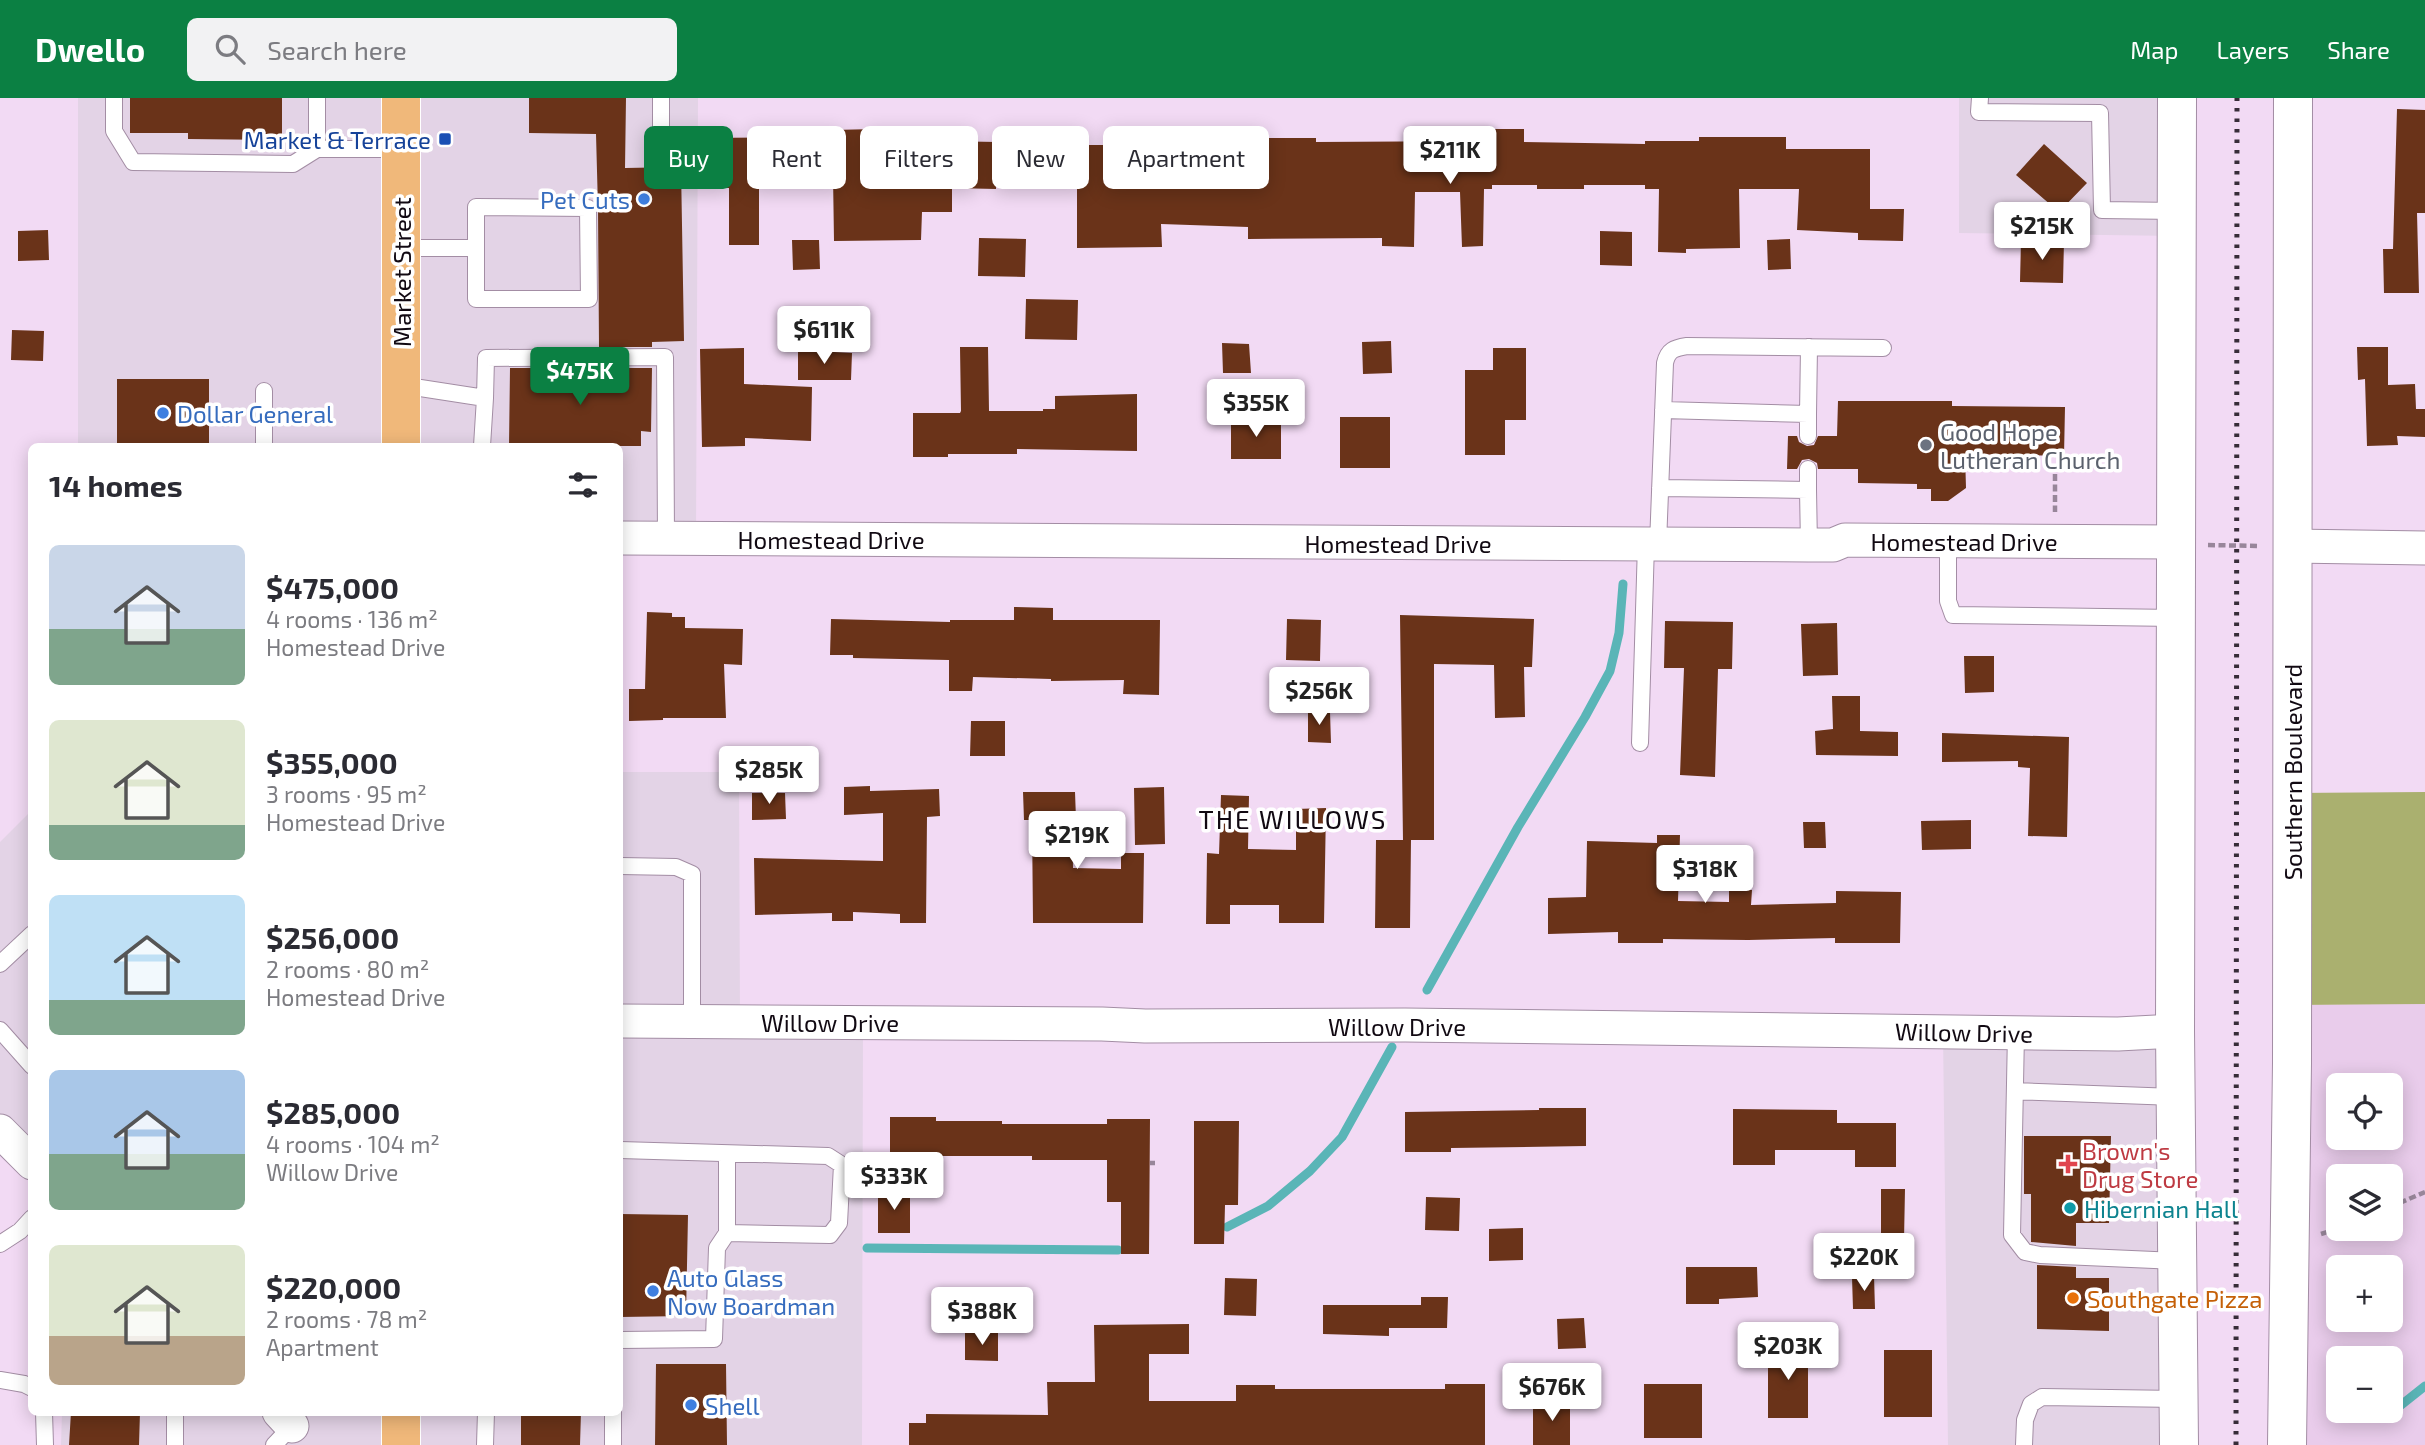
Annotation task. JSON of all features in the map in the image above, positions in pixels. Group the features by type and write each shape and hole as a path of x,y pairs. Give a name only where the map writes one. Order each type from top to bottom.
{"main road":[{"name":"Market Street","path":"401,98 401,443"},
{"path":"401,1416 401,1445"}],"street":[{"path":"2177,98 2175,1097 2179,1445"},
{"name":"Southern Boulevard","path":"2287,1445 2292,1063 2293,98"},
{"name":"Homestead Drive","path":"623,538 1809,545 1833,545 1845,540 2176,542"},
{"path":"2292,546 2425,548"},
{"name":"Willow Drive","path":"623,1021 2118,1034 2175,1031"},
{"path":"0,1131 28,1159"}],"lane":[{"path":"114,98 114,131 133,162 293,164 317,149 401,149"},
{"path":"317,98 317,149"},
{"path":"661,98 661,126"},
{"path":"1980,98 1979,112 2101,106 2102,209 2176,211"},
{"path":"476,207 588,208 589,299 476,299 476,248 476,207"},
{"path":"401,248 476,248"},
{"path":"1640,743 1652,544 1660,488 1667,354 1675,348 1687,346 1883,348"},
{"path":"1808,436 1810,347"},
{"path":"482,443 486,358 665,357 666,538"},
{"path":"401,385 485,398"},
{"path":"264,391 264,443"},
{"path":"1663,410 1808,414"},
{"path":"1808,469 1809,545"},
{"path":"1660,488 1808,490"},
{"path":"1948,541 1948,601 1953,615 2176,618"},
{"path":"623,866 677,867 692,874 692,1022"},
{"path":"0,964 28,938"},
{"path":"0,1030 28,1062"},
{"path":"2016,1032 2012,1235 2025,1252 2040,1255 2177,1261"},
{"path":"2015,1091 2175,1097"},
{"path":"623,1150 828,1156 842,1166 839,1223 830,1236 727,1233"},
{"path":"623,1340 714,1339 716,1248 727,1233 727,1154"},
{"path":"0,1244 28,1222"},
{"path":"0,1380 28,1386"},
{"path":"2024,1445 2025,1420 2031,1404 2042,1397 2178,1399"},
{"path":"44,1416 45,1445"},
{"path":"175,1416 175,1445"},
{"path":"485,1445 486,1416"},
{"path":"613,1416 613,1445"}],"path":[{"path":"2055,474 2055,515"},
{"path":"2176,542 2194,545 2292,546"},
{"path":"2403,1201 2425,1192"}],"shaded area":[{"path":"78,98 698,98 698,126 644,126 644,189 698,189 696,538 623,538 623,443 78,443"},
{"path":"1959,98 2177,98 2177,236 1959,233"},
{"path":"623,772 739,772 740,1022 863,1023 862,1445 61,1445 62,1416 623,1416"},
{"path":"28,814 28,1160 0,1131 0,842"},
{"path":"2425,1004 2425,1445 2288,1445 2292,1005"},
{"path":"2175,1031 2179,1445 1948,1445 1943,1032"}],"green space":[{"path":"2425,792 2425,1004 2292,1005 2292,793"}],"building":[{"path":"130,98 282,98 282,140 188,139 188,133 130,133"},
{"path":"529,98 626,98 625,168 644,168 644,189 681,189 684,341 652,342 652,347 599,347 596,134 529,133"},
{"path":"2397,109 2425,110 2425,213 2417,213 2419,293 2384,293 2383,249 2393,249"},
{"path":"860,129 860,189 952,189 952,212 922,212 921,240 834,241 833,189 846,189 846,130"},
{"path":"1487,129 1524,129 1524,142 1645,144 1645,141 1699,141 1699,137 1786,137 1786,149 1870,149 1870,209 1904,209 1903,241 1858,240 1858,233 1797,230 1799,189 1739,189 1740,248 1686,249 1686,253 1658,252 1659,189 1645,189 1645,185 1584,185 1584,189 1537,189 1537,185 1492,185 1492,189 1484,189 1483,246 1462,247 1460,192 1415,192 1414,247 1382,246 1382,238 1248,239 1248,227 1161,224 1162,247 1077,248 1077,189 1089,189 1089,145 1103,145 1103,189 1269,189 1269,138 1316,138 1316,142 1487,141"},
{"path":"733,138 747,138 747,189 759,189 759,245 729,245"},
{"path":"978,142 992,142 992,189 978,189"},
{"path":"2044,144 2087,183 2059,212 2016,175"},
{"path":"48,230 49,260 18,261 18,231"},
{"path":"1600,231 1632,232 1632,266 1600,265"},
{"path":"979,238 1026,239 1025,277 978,276"},
{"path":"1790,239 1791,269 1768,270 1767,240"},
{"path":"792,240 819,240 820,269 793,270"},
{"path":"2021,240 2064,241 2063,283 2020,282"},
{"path":"1026,299 1078,300 1077,340 1025,339"},
{"path":"12,330 44,331 43,361 11,360"},
{"path":"1391,341 1392,373 1363,374 1362,342"},
{"path":"1222,343 1249,344 1251,373 1223,373"},
{"path":"960,347 988,347 989,411 1055,409 1055,396 1137,394 1137,451 1017,449 1017,454 913,457 913,413 961,411"},
{"path":"2357,347 2388,347 2388,385 2415,384 2416,409 2425,409 2425,437 2397,436 2398,445 2367,446 2365,379 2358,380"},
{"path":"744,348 744,384 812,387 811,441 745,438 745,446 702,447 700,349"},
{"path":"1493,348 1526,348 1526,420 1505,420 1505,455 1465,455 1465,370 1493,370"},
{"path":"798,350 852,353 851,380 798,380"},
{"path":"510,368 652,368 651,432 641,431 641,446 623,446 623,443 509,443"},
{"name":"Dollar General","path":"117,379 209,379 209,443 117,443"},
{"name":"Good Hope Lutheran Church","path":"1838,401 1952,401 1952,406 2065,407 2064,456 1965,454 1966,488 1948,501 1931,501 1931,489 1917,489 1917,484 1858,483 1858,469 1818,469 1817,463 1809,459 1802,460 1797,469 1787,469 1788,436 1797,436 1799,442 1807,446 1814,445 1818,436 1837,436"},
{"path":"1340,417 1390,417 1390,468 1340,468"},
{"path":"1231,419 1281,419 1281,459 1231,459"},
{"path":"1014,607 1053,608 1053,620 1160,620 1159,695 1123,694 1124,680 1051,681 973,677 972,691 949,691 949,660 830,655 831,619 950,622 1014,620"},
{"path":"647,612 672,613 672,617 685,617 685,628 743,629 742,665 724,664 726,718 629,721 629,689 645,689"},
{"path":"1400,615 1534,619 1532,667 1524,667 1525,717 1495,718 1494,665 1434,664 1434,840 1403,840"},
{"path":"1287,619 1321,620 1320,661 1286,660"},
{"path":"1665,621 1733,622 1732,669 1718,669 1715,777 1680,775 1684,668 1664,668"},
{"path":"1837,623 1838,675 1803,676 1801,624"},
{"path":"1964,656 1994,656 1994,692 1965,693"},
{"path":"1832,696 1860,696 1860,731 1898,732 1898,756 1816,755 1815,731 1833,729"},
{"path":"1308,712 1330,712 1331,743 1308,742"},
{"path":"971,721 1005,721 1005,756 970,756"},
{"path":"1942,733 2069,737 2067,837 2028,836 2030,768 2018,767 2018,761 1942,762"},
{"path":"870,786 870,791 939,789 940,816 927,817 926,923 900,923 900,914 853,912 853,921 832,921 832,913 755,915 754,858 883,861 883,813 844,815 844,787"},
{"path":"1164,787 1165,844 1135,845 1134,788"},
{"path":"1023,792 1075,792 1076,819 1072,819 1073,868 1121,869 1121,853 1144,853 1143,923 1033,923 1032,820 1024,820"},
{"path":"752,793 785,793 786,819 752,820"},
{"path":"1221,795 1249,796 1248,849 1296,850 1296,809 1326,808 1324,923 1279,923 1279,905 1230,905 1230,924 1206,924 1207,853 1219,854"},
{"path":"1971,820 1971,849 1922,850 1921,821"},
{"path":"1803,822 1825,822 1826,848 1804,848"},
{"path":"1657,835 1680,835 1678,901 1729,902 1729,890 1752,890 1751,905 1836,903 1836,891 1901,892 1900,943 1835,943 1835,938 1663,939 1663,943 1618,943 1618,932 1548,934 1548,898 1586,897 1587,841 1657,843"},
{"path":"1376,840 1411,840 1410,928 1375,928"},
{"path":"1586,1108 1586,1146 1451,1148 1451,1152 1405,1152 1405,1112"},
{"path":"1733,1109 1837,1110 1837,1123 1896,1123 1896,1167 1855,1167 1855,1150 1775,1150 1775,1165 1733,1165"},
{"path":"890,1117 936,1117 936,1121 1002,1121 1002,1124 1107,1124 1107,1119 1150,1119 1149,1254 1121,1254 1121,1202 1107,1202 1107,1160 1032,1160 1032,1156 936,1156 914,1157 914,1168 890,1168"},
{"path":"1194,1121 1239,1121 1238,1205 1225,1205 1224,1244 1194,1244"},
{"name":"Brown's Drug Store","path":"2024,1136 2111,1136 2109,1223 2076,1223 2076,1246 2031,1242 2031,1194 2024,1194"},
{"path":"1881,1189 1905,1189 1904,1240 1881,1240"},
{"path":"878,1192 910,1192 910,1233 878,1233"},
{"path":"1426,1197 1460,1198 1459,1231 1425,1230"},
{"path":"623,1214 688,1215 686,1316 623,1317"},
{"path":"1523,1228 1523,1260 1489,1261 1489,1229"},
{"path":"2037,1265 2076,1267 2076,1278 2109,1278 2109,1331 2037,1329"},
{"path":"1686,1267 1757,1267 1758,1297 1719,1299 1719,1304 1686,1304"},
{"path":"1874,1276 1875,1309 1853,1309 1852,1277"},
{"path":"1225,1278 1257,1279 1256,1316 1224,1315"},
{"path":"1421,1297 1448,1297 1447,1328 1389,1328 1389,1336 1323,1334 1323,1305 1421,1305"},
{"path":"1584,1318 1586,1348 1558,1349 1557,1319"},
{"path":"1189,1324 1189,1354 1149,1354 1149,1401 1236,1401 1236,1385 1275,1385 1275,1389 1445,1389 1445,1384 1485,1384 1485,1445 909,1445 909,1423 926,1423 926,1414 1048,1415 1047,1382 1095,1382 1094,1325"},
{"path":"965,1333 998,1333 998,1361 965,1360"},
{"path":"1768,1345 1808,1345 1808,1418 1768,1418"},
{"path":"1884,1350 1932,1350 1932,1417 1884,1417"},
{"name":"Shell","path":"656,1364 726,1364 727,1445 655,1445"},
{"path":"1644,1384 1702,1384 1702,1438 1644,1438"},
{"path":"1533,1402 1570,1402 1570,1445 1533,1445"},
{"path":"71,1416 140,1416 139,1445 69,1445"},
{"path":"521,1416 581,1416 580,1445 521,1445"}],"waterway":[{"path":"1427,990 1518,827 1610,671 1619,633 1623,584"},
{"path":"1227,1227 1268,1206 1310,1171 1342,1137 1392,1047"},
{"path":"867,1248 1118,1250"},
{"path":"2403,1403 2425,1386"}],"railway":[{"path":"2236,1445 2237,98"}],"place":[{"name":"Market & Terrace","path":"445,139"},
{"name":"Pet Cuts","path":"644,199"},
{"name":"Dollar General","path":"163,413"},
{"name":"Good Hope Lutheran Church","path":"1926,445"},
{"name":"Brown's Drug Store","path":"2068,1164"},
{"name":"Hibernian Hall","path":"2070,1208"},
{"name":"Auto Glass Now Boardman","path":"653,1291"},
{"name":"Southgate Pizza","path":"2073,1298"},
{"name":"Shell","path":"691,1405"}],"district":[{"name":"THE WILLOWS","path":"1293,818"}]}
